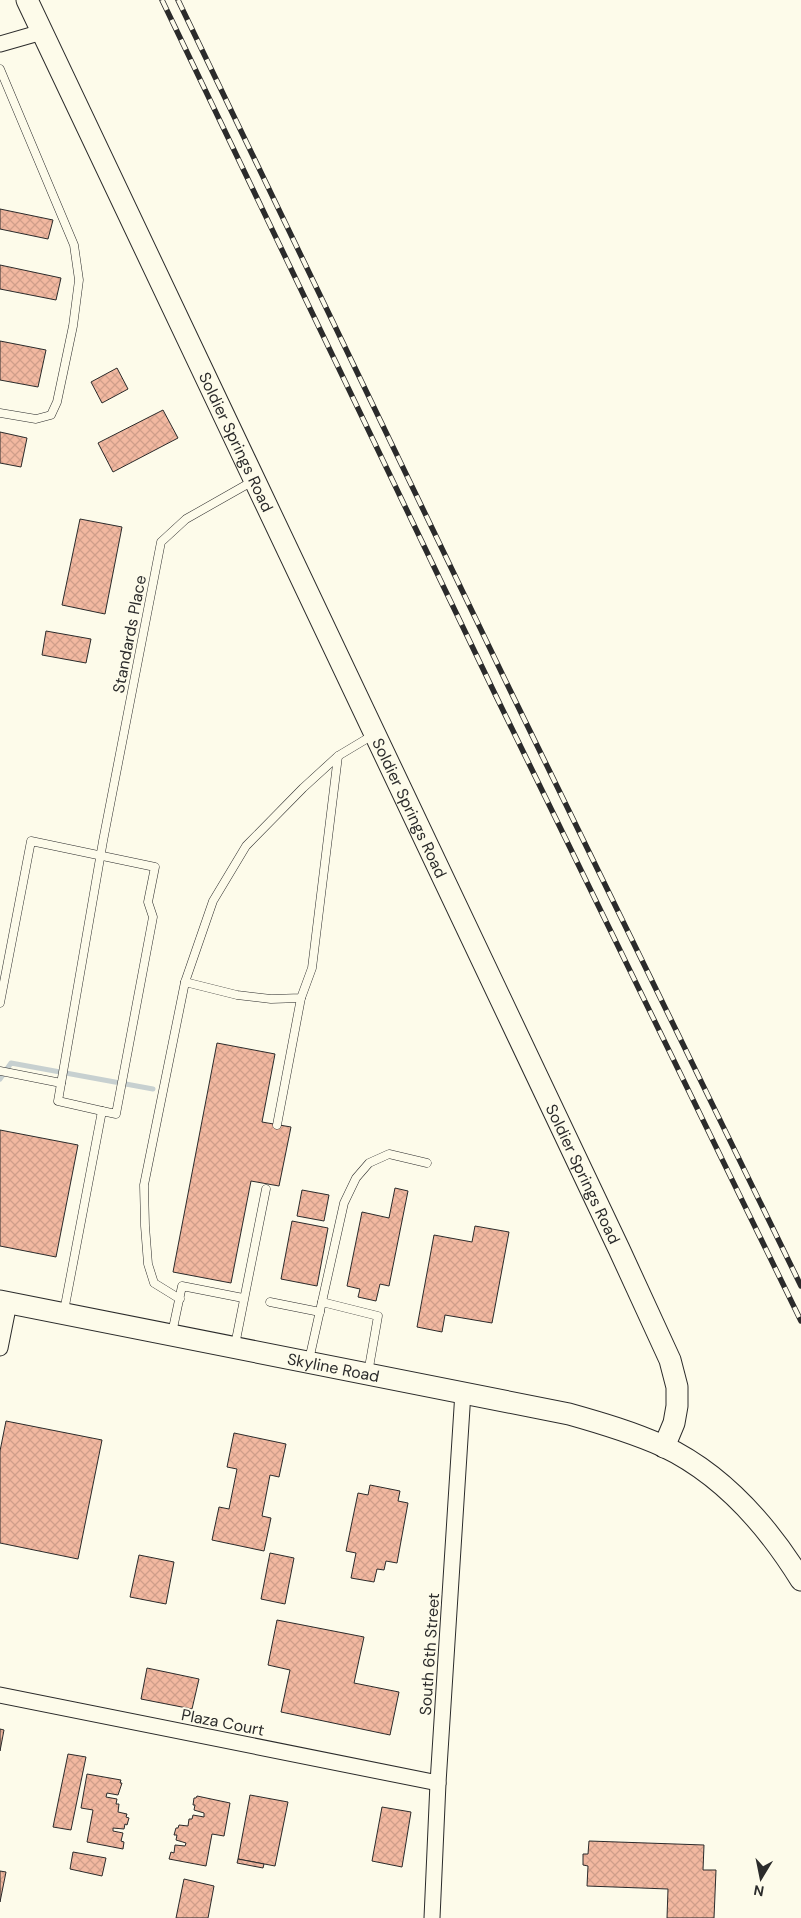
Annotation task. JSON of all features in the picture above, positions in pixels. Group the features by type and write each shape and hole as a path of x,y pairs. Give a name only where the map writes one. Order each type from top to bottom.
{"street":[{"name":"Soldier Springs Road","path":"27,0 615,1240 670,1360 677,1386 677,1406 674,1422 664,1447"},
{"path":"0,44 42,32"},
{"path":"0,1348 5,1302"},
{"name":"Skyline Road","path":"5,1302 568,1414 620,1429 664,1447"},
{"name":"South 6th Street","path":"432,1918 438,1783 463,1392"},
{"path":"664,1447 699,1468 728,1490 784,1552 801,1580"},
{"name":"Plaza Court","path":"0,1695 438,1783"}],"lane":[{"path":"0,69 74,245 79,280 57,402 51,415 36,419 0,413"},
{"name":"Standards Place","path":"61,1083 100,856 161,542 186,519 254,480"},
{"path":"180,1299 154,1283 148,1264 144,1226 144,1185 185,982 213,901 246,846 303,788 338,756 375,734"},
{"path":"278,1125 302,998 312,968 338,756"},
{"path":"0,1003 31,841 155,867 148,902 153,917 116,1114 58,1101 61,1083 0,1071"},
{"path":"185,982 237,996 271,999 302,998"},
{"path":"64,1313 102,1111"},
{"path":"308,1362 344,1203 356,1178 369,1163 389,1154 427,1163"},
{"path":"235,1347 243,1298 266,1189"},
{"path":"172,1335 182,1286 243,1298"},
{"path":"270,1302 320,1312"},
{"path":"322,1302 378,1316 368,1373"}],"building":[{"path":"0,209 53,220 48,239 0,229"},
{"path":"0,265 61,278 56,300 0,289"},
{"path":"0,341 46,350 38,387 0,380"},
{"path":"117,368 128,389 102,403 91,382"},
{"path":"163,410 178,438 113,472 98,443"},
{"path":"0,432 27,438 21,467 0,463"},
{"path":"80,519 122,527 105,614 62,605"},
{"path":"46,631 91,639 86,663 42,655"},
{"path":"217,1043 275,1054 262,1122 291,1127 279,1186 251,1181 231,1283 173,1272"},
{"path":"0,1130 78,1145 56,1257 0,1246"},
{"path":"395,1188 408,1191 389,1286 380,1284 376,1301 358,1297 360,1289 347,1286 362,1212 389,1218"},
{"path":"302,1190 329,1195 324,1221 297,1216"},
{"path":"292,1221 328,1228 317,1286 281,1279"},
{"path":"475,1226 509,1232 492,1323 445,1315 442,1332 417,1327 434,1235 472,1242"},
{"path":"6,1421 102,1440 78,1559 0,1543 0,1451"},
{"path":"234,1433 286,1444 279,1477 270,1475 262,1516 271,1518 264,1551 212,1540 219,1507 229,1509 237,1469 227,1467"},
{"path":"370,1485 400,1491 398,1501 408,1503 397,1563 386,1561 384,1570 377,1569 374,1582 351,1578 356,1553 346,1551 358,1493 368,1495"},
{"path":"270,1553 294,1558 285,1604 261,1599"},
{"path":"139,1555 174,1562 166,1604 130,1597"},
{"path":"277,1620 364,1637 354,1683 399,1692 390,1735 281,1712 290,1670 268,1665"},
{"path":"147,1668 199,1679 192,1709 141,1699"},
{"path":"0,1729 4,1730 0,1751"},
{"path":"68,1754 86,1757 71,1830 53,1827"},
{"path":"87,1774 121,1780 120,1783 122,1783 118,1795 107,1793 106,1797 117,1799 116,1804 119,1804 118,1812 127,1814 126,1817 129,1818 124,1829 113,1828 113,1831 123,1833 121,1841 124,1842 123,1849 87,1842 93,1810 81,1808"},
{"path":"250,1795 288,1802 275,1866 238,1859"},
{"path":"197,1796 230,1803 224,1836 212,1834 206,1866 169,1859 171,1852 174,1853 175,1845 185,1846 186,1843 176,1840 177,1835 174,1835 176,1828 179,1825 188,1826 189,1819 192,1819 193,1815 204,1817 204,1813 194,1810 194,1798"},
{"path":"382,1807 411,1812 402,1867 372,1861"},
{"path":"589,1841 704,1845 703,1870 716,1870 714,1918 667,1918 668,1889 587,1886 588,1866 583,1865 583,1854 588,1854"},
{"path":"73,1852 106,1858 102,1876 70,1869"},
{"path":"238,1859 264,1864 263,1868 237,1863"},
{"path":"0,1871 6,1872 0,1902"},
{"path":"184,1879 214,1886 208,1918 176,1918"}],"waterway":[{"path":"0,1079 11,1063 153,1089"}],"railway":[{"path":"162,0 496,696 801,1321"},
{"path":"178,0 510,690 801,1286"}]}
